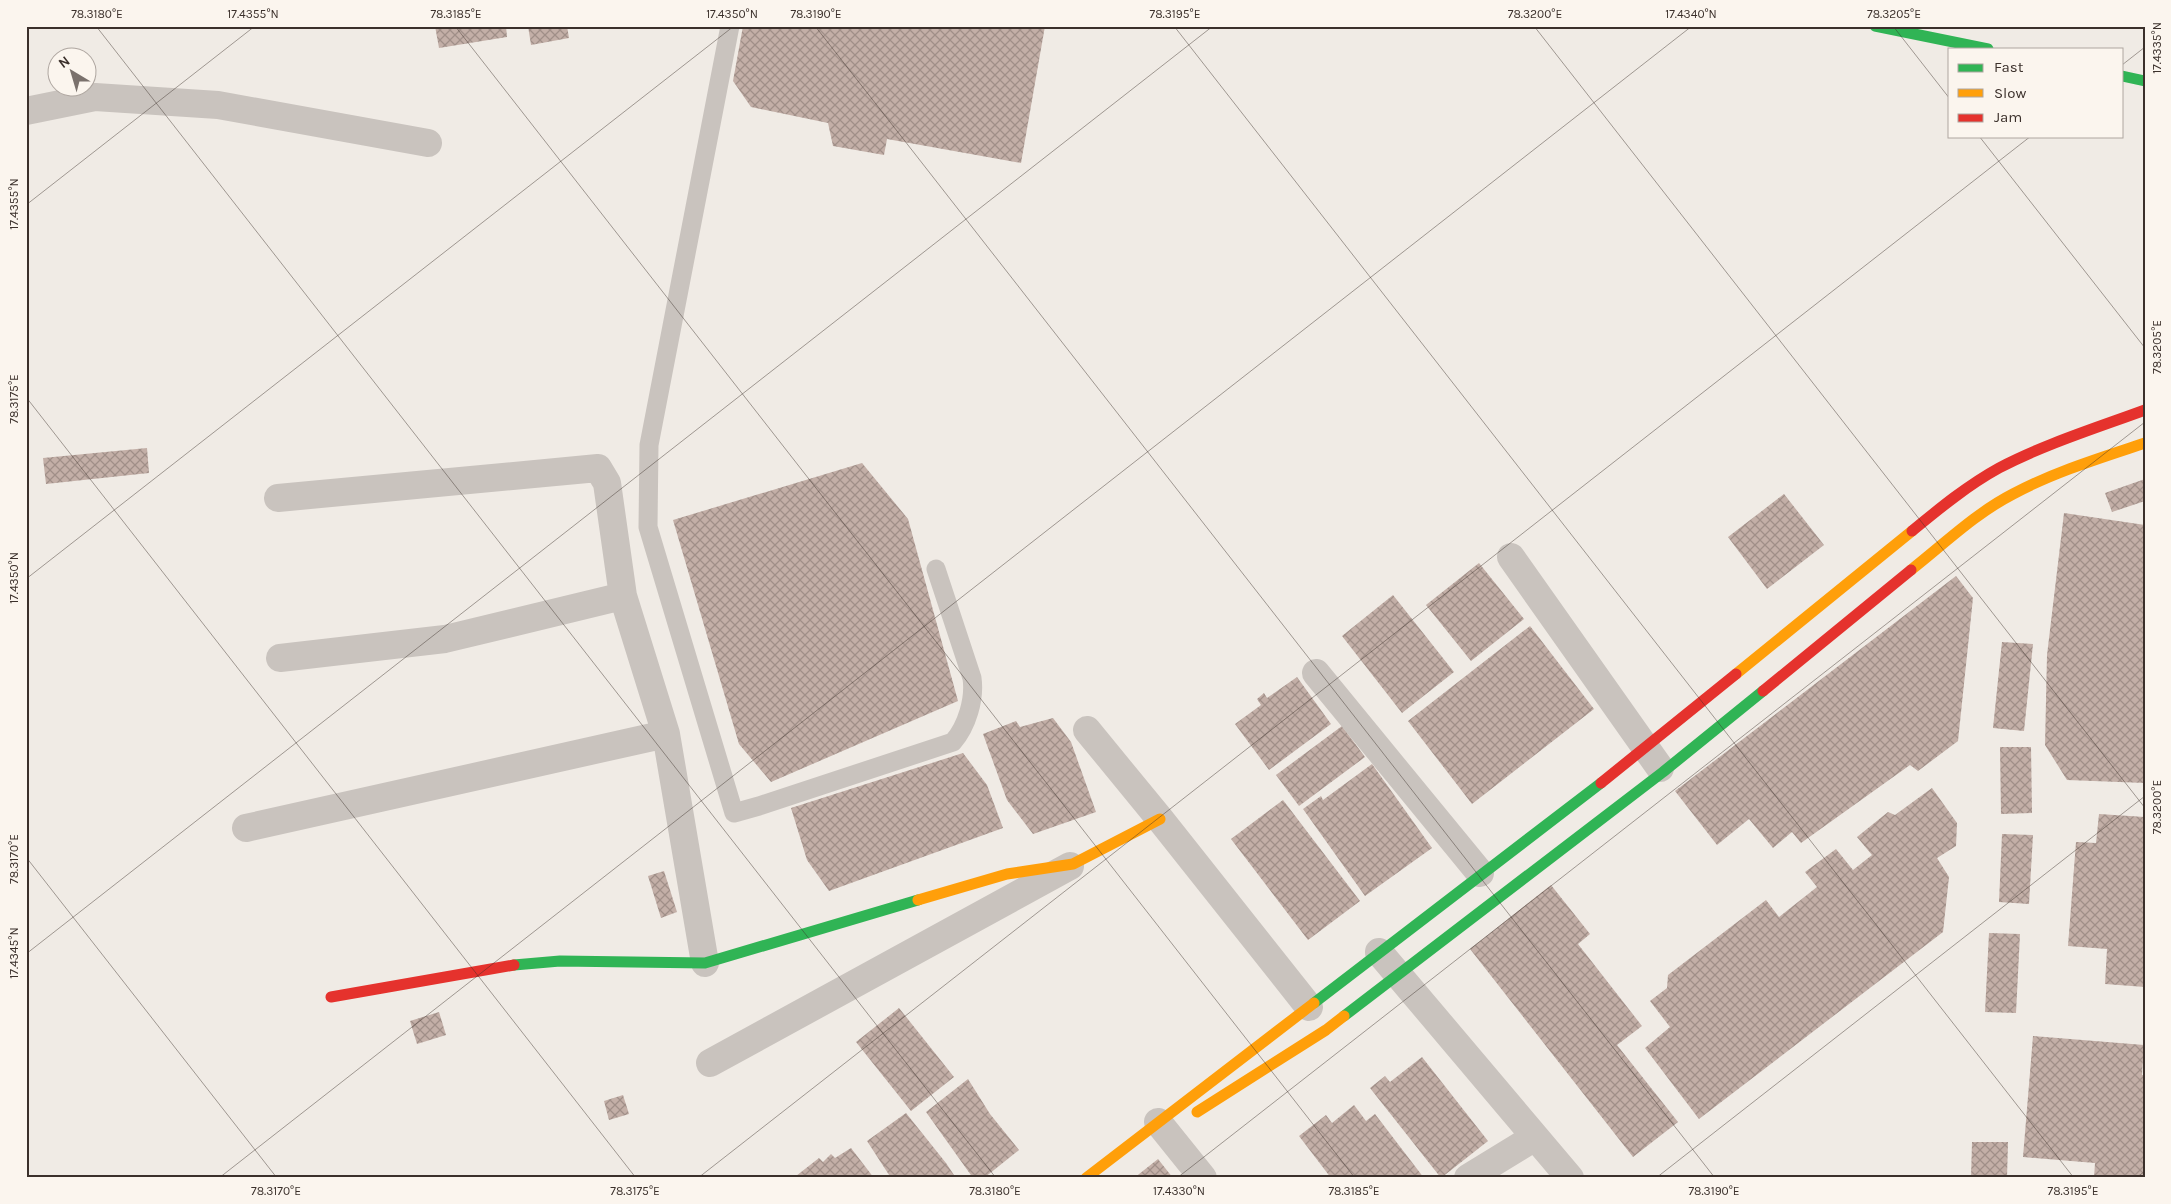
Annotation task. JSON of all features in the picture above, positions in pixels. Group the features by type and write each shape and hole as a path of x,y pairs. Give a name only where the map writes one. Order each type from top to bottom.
{"street":[{"path":"1875,26 1983,48"},
{"path":"2124,76 2145,81"},
{"path":"26,111 95,97 218,105 428,143"},
{"path":"1086,1178 1164,1130 1309,1007 1645,749 1950,500 1999,468 2073,436 2145,410"},
{"path":"1190,1117 1326,1030 1663,772 1968,524 2012,494 2084,463 2145,443"},
{"path":"278,498 598,468 607,483 624,596 666,734 705,963"},
{"path":"1511,557 1663,772"},
{"path":"280,658 445,639 624,596"},
{"path":"1316,673 1480,874"},
{"path":"1088,730 1309,1007"},
{"path":"246,828 666,734"},
{"path":"710,1063 1073,864 1160,819"},
{"path":"331,997 521,964 560,961 705,963 1007,874 1073,864"},
{"path":"1380,952 1397,975 1570,1178"},
{"path":"1164,1130 1203,1178"},
{"path":"1468,1178 1535,1137"}],"lane":[{"path":"730,26 649,445 648,527 734,812 759,806 953,742 961,732 974,691 972,678 936,569"}],"building":[{"path":"435,26 506,26 507,37 439,48"},
{"path":"528,26 567,26 569,38 531,45"},
{"path":"743,26 1045,26 1021,163 887,139 884,155 833,146 828,123 751,107 733,81"},
{"path":"147,448 149,473 46,484 43,458"},
{"path":"862,463 908,519 958,701 771,782 739,744 673,520"},
{"path":"2145,479 2145,501 2112,512 2105,493"},
{"path":"1784,494 1824,545 1767,589 1728,537"},
{"path":"2064,513 2145,525 2145,783 2067,780 2045,745 2047,655"},
{"path":"1479,563 1524,619 1471,661 1426,605"},
{"path":"1956,576 1973,598 1958,741 1918,771 1910,765 1801,843 1792,832 1773,848 1749,819 1717,845 1675,791"},
{"path":"1393,595 1454,672 1402,713 1342,636"},
{"path":"1530,626 1594,709 1472,804 1408,721"},
{"path":"2002,642 2033,644 2024,731 1993,728"},
{"path":"1297,677 1331,724 1269,770 1235,724 1261,705 1257,699 1264,693 1267,698"},
{"path":"1053,718 1071,742 1096,812 1033,834 1007,800 983,734 1016,721 1020,727"},
{"path":"1342,726 1365,757 1299,806 1276,775"},
{"path":"2000,747 2031,747 2032,813 2001,814"},
{"path":"963,753 987,785 1003,828 829,891 807,860 791,808"},
{"path":"1372,764 1432,848 1365,896 1303,809 1321,796 1323,800"},
{"path":"1932,788 1957,823 1956,846 1937,858 1949,877 1943,932 1699,1119 1645,1048 1670,1027 1650,1001 1667,988 1668,975 1766,900 1779,917 1817,887 1805,872 1836,849 1853,870 1872,855 1857,837 1888,812 1895,815"},
{"path":"1283,800 1360,901 1308,940 1231,839"},
{"path":"2099,814 2145,817 2145,987 2105,984 2107,949 2068,946 2076,842 2096,843"},
{"path":"2002,834 2033,835 2029,904 1999,902"},
{"path":"664,871 677,912 661,918 648,876"},
{"path":"1551,885 1590,934 1578,944 1642,1026 1617,1045 1678,1122 1633,1157 1470,949"},
{"path":"1989,933 2020,934 2016,1013 1985,1012"},
{"path":"899,1008 954,1077 911,1111 856,1042"},
{"path":"439,1012 446,1035 417,1044 410,1021"},
{"path":"2033,1036 2144,1045 2142,1075 2145,1075 2145,1178 2094,1178 2095,1163 2023,1157"},
{"path":"1422,1057 1488,1141 1441,1178 1370,1088 1385,1076 1390,1082"},
{"path":"968,1079 990,1114 1019,1150 984,1178 973,1178 926,1112"},
{"path":"623,1095 629,1114 609,1120 604,1101"},
{"path":"1354,1105 1366,1121 1375,1114 1424,1178 1331,1178 1299,1136 1326,1115 1332,1123"},
{"path":"906,1113 956,1178 891,1178 867,1141"},
{"path":"1972,1142 2008,1142 2007,1178 1971,1178"},
{"path":"851,1148 874,1178 797,1178 796,1176 819,1158 823,1162 831,1154 835,1158"},
{"path":"1158,1159 1173,1178 1134,1178"}],"traffic: fast":[{"path":"1875,26 1983,48"},
{"path":"2124,76 2145,81"},
{"path":"1344,1016 1663,772 1763,691"},
{"path":"1314,1003 1601,783"},
{"path":"514,965 560,961 705,963 918,900"}],"traffic: slow":[{"path":"1911,570 1986,510 2013,494 2061,472 2145,443"},
{"path":"1736,674 1912,531"},
{"path":"918,900 1007,874 1073,864 1160,819"},
{"path":"1086,1178 1314,1003"},
{"path":"1197,1112 1326,1030 1344,1016"}],"traffic: jam":[{"path":"1912,531 1965,489 2016,459 2145,410"},
{"path":"1763,691 1911,570"},
{"path":"1601,783 1736,674"},
{"path":"331,997 514,965"}]}
